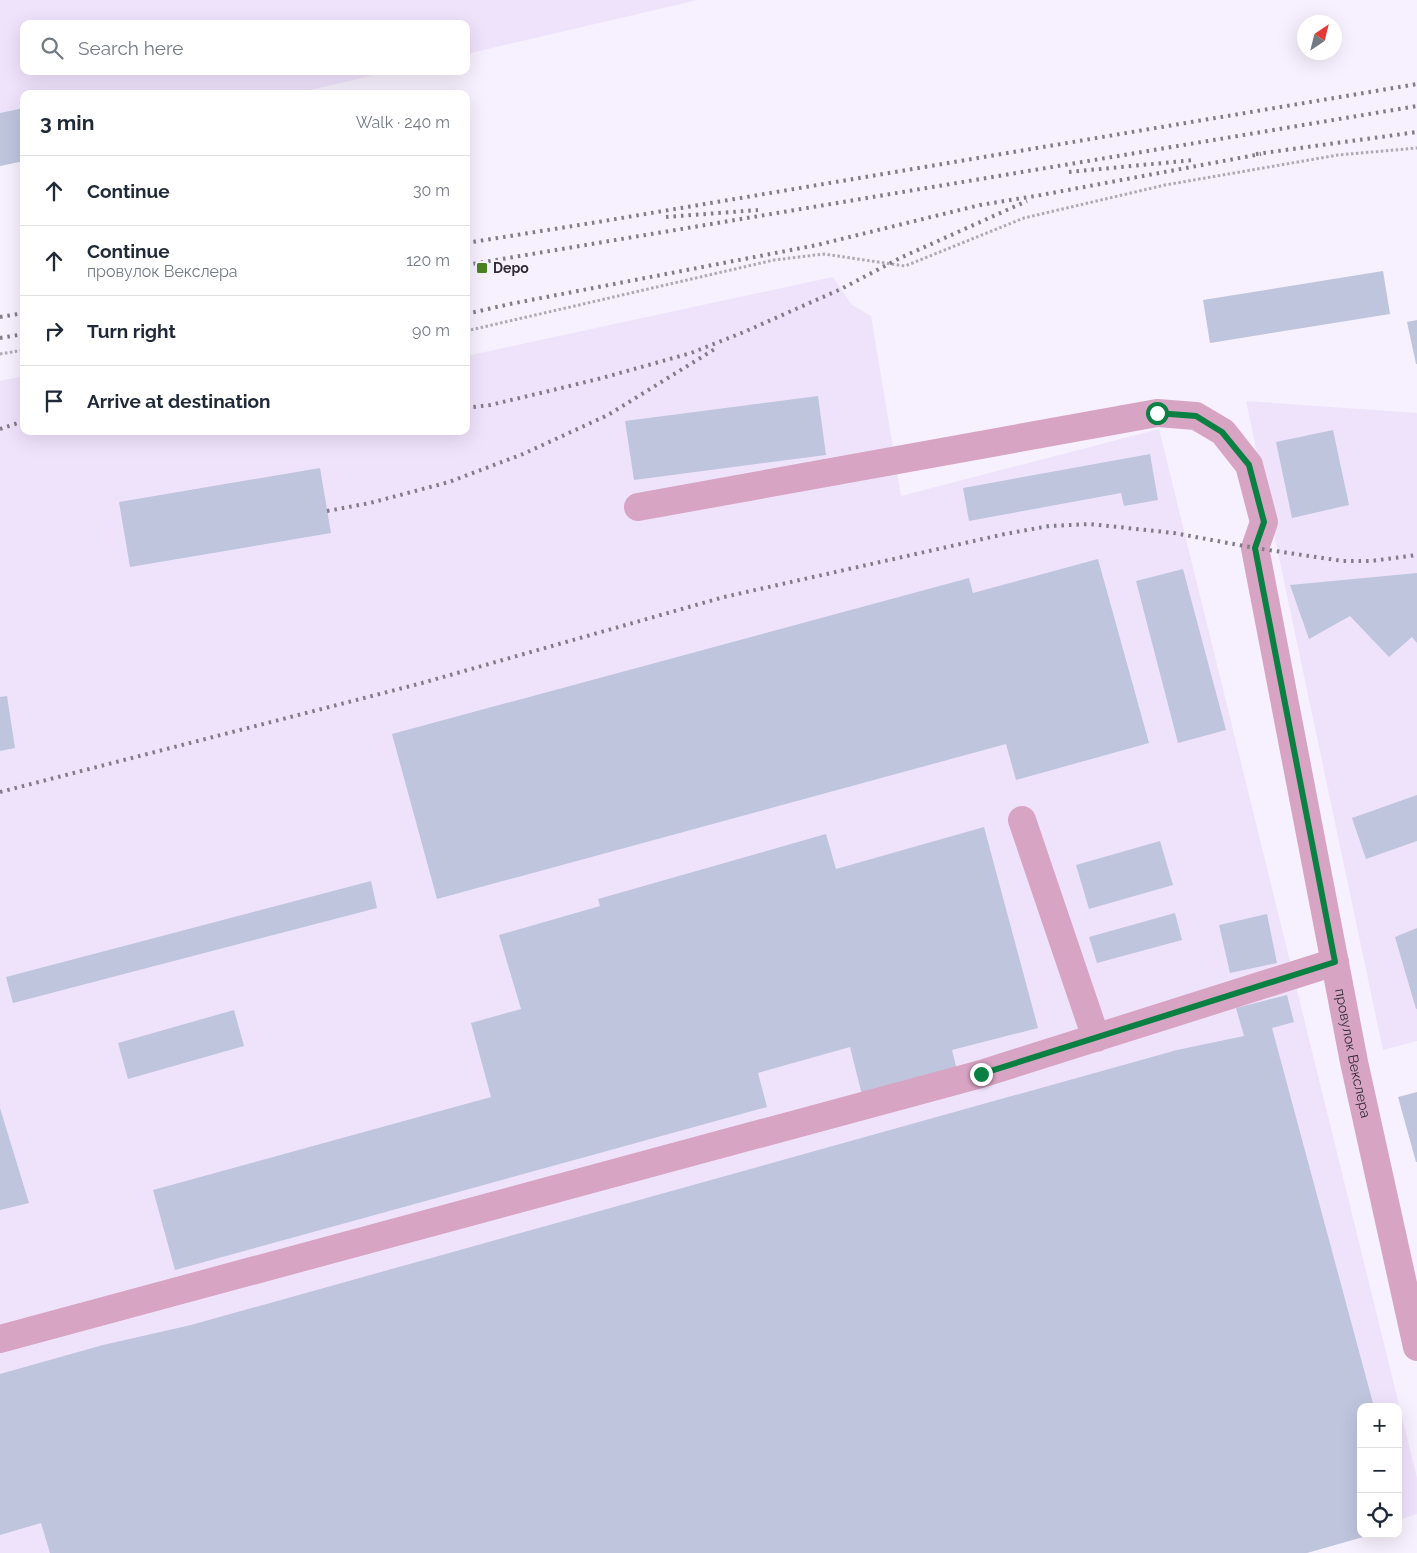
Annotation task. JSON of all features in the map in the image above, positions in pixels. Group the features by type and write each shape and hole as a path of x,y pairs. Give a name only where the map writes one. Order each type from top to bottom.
{"street":[{"name":"провулок Векслера","path":"638,507 1157,413 1196,416 1222,432 1249,465 1264,522 1255,548 1354,1062 1417,1347"},
{"path":"1022,820 1096,1038"},
{"path":"0,1339 981,1074 1335,962"}],"path":[{"path":"470,331 774,260 824,254 905,266 1024,218 1165,184 1338,155 1417,148"},
{"path":"0,354 20,351"}],"shaded area":[{"path":"0,0 698,0 470,53 470,20 20,20 20,75 374,75 311,90 20,90 20,158 0,162"},
{"path":"833,277 852,305 871,316 901,496 1159,429 1399,1403 1357,1403 1357,1415 1286,1553 0,1553 0,381 20,377 20,435 470,435 470,355"},
{"path":"1246,401 1417,413 1417,1041 1383,1050"},
{"path":"1402,1417 1417,1478 1417,1514 1402,1519"}],"building":[{"path":"20,109 20,162 0,166 0,113"},
{"path":"1383,271 1390,314 1210,343 1203,300"},
{"path":"1417,320 1417,364 1416,364 1407,322"},
{"path":"818,396 826,455 634,480 625,421"},
{"path":"1333,430 1349,505 1292,518 1276,442"},
{"path":"1150,454 1158,500 1124,506 1121,493 969,521 963,488"},
{"path":"320,468 331,533 130,567 119,502"},
{"path":"1098,559 1149,743 1016,780 1006,744 437,899 392,734 969,578 973,593"},
{"path":"1183,569 1226,730 1178,743 1136,581"},
{"path":"1417,573 1417,643 1412,637 1389,657 1350,616 1309,639 1290,585"},
{"path":"7,696 15,748 0,751 0,697"},
{"path":"1417,795 1417,841 1366,859 1352,818"},
{"path":"984,827 1038,1028 952,1050 957,1070 862,1095 850,1047 758,1073 767,1107 175,1270 153,1190 491,1097 471,1023 521,1009 499,935 600,906 598,899 826,834 836,869"},
{"path":"1160,841 1173,885 1089,909 1076,865"},
{"path":"371,881 377,908 13,1003 6,977"},
{"path":"1175,913 1182,940 1097,963 1089,937"},
{"path":"1267,914 1277,963 1230,973 1219,925"},
{"path":"1417,928 1417,1009 1416,1009 1395,937"},
{"path":"1287,995 1294,1022 1272,1028 1373,1403 1357,1403 1357,1538 1360,1538 1307,1553 50,1553 41,1523 0,1535 0,1374 103,1345 191,1325 1177,1050 1244,1036 1236,1008"},
{"path":"234,1010 244,1046 128,1079 118,1043"},
{"path":"1417,1092 1417,1162 1416,1162 1398,1097"},
{"path":"0,1108 29,1203 0,1210"}],"railway":[{"path":"470,242 1417,84"},
{"path":"470,264 1417,106"},
{"path":"1256,154 1417,132"},
{"path":"470,313 817,245 980,205 1261,154"},
{"path":"1069,172 1194,160"},
{"path":"470,408 490,405 602,378 691,353 841,289 900,258 1027,201"},
{"path":"666,217 758,210"},
{"path":"0,317 20,314"},
{"path":"0,338 20,335"},
{"path":"327,511 370,503 449,482 523,454 608,415 718,347"},
{"path":"0,429 20,422"},
{"path":"0,792 422,683 724,597 1005,534 1049,526 1090,524 1174,533 1255,548 1343,561 1371,561 1417,555"}],"place":[{"name":"Depo","path":"482,268"}],"route":[{"path":"981,1074 1335,962 1255,548 1264,522 1249,465 1222,432 1196,416 1157,413"}]}
